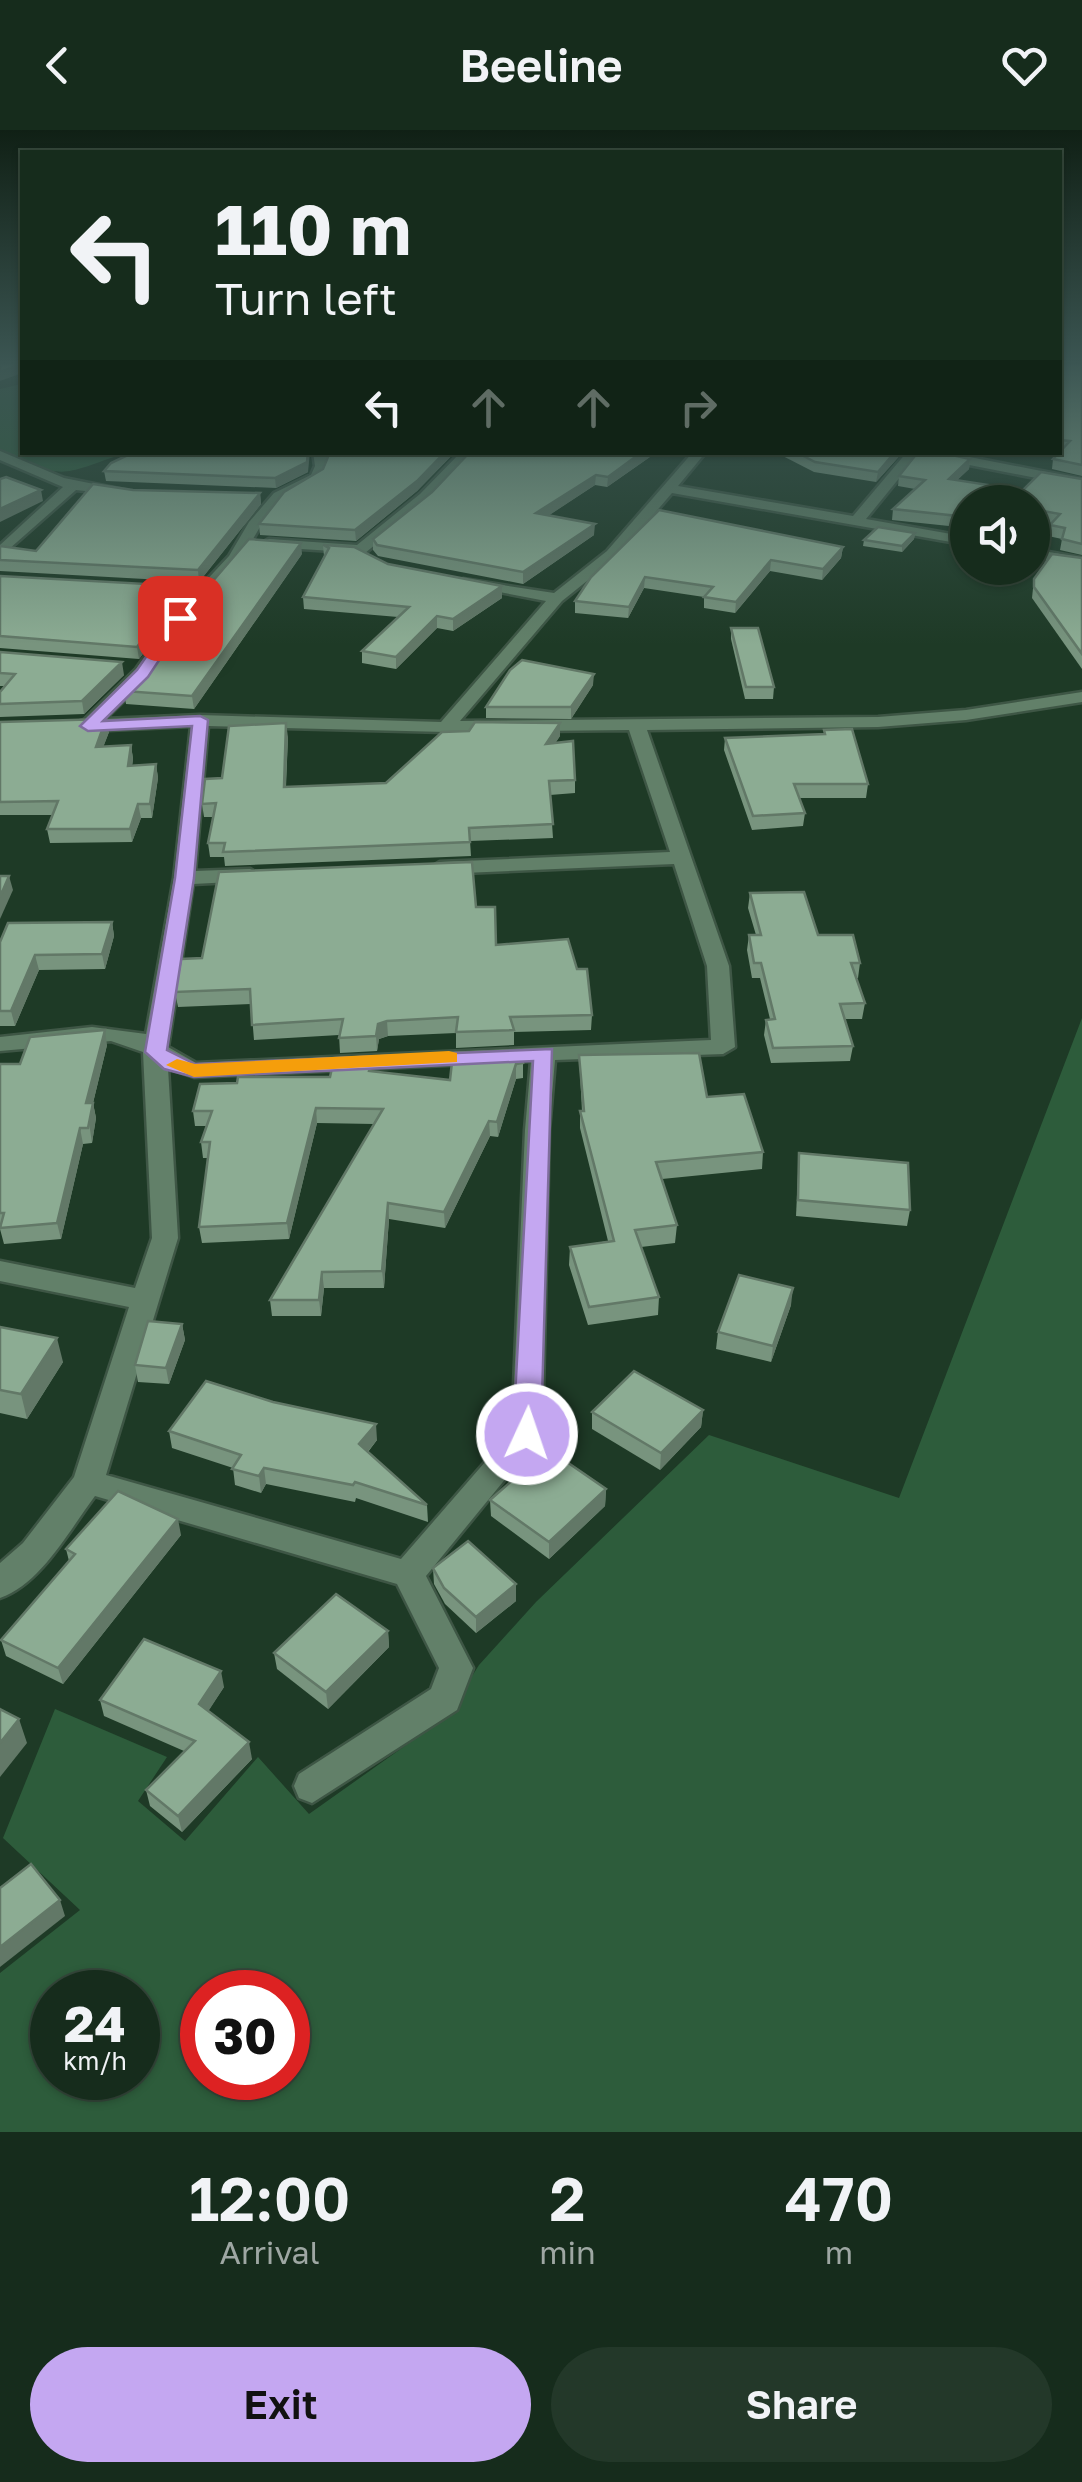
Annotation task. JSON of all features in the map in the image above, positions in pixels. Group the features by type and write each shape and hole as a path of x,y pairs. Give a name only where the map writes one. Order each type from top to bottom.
{"street":[{"path":"4,457 35,476 82,490 141,492"},
{"path":"88,726 206,591 280,496 317,477 322,466 320,457"},
{"path":"244,542 366,556 464,457"},
{"path":"446,727 557,598 612,554 695,457"},
{"path":"858,520 912,457"},
{"path":"946,457 1082,483"},
{"path":"0,553 73,485"},
{"path":"669,488 950,538"},
{"path":"260,495 280,496"},
{"path":"0,529 19,536"},
{"path":"1050,556 1082,562"},
{"path":"447,578 557,598"},
{"path":"175,590 206,591"},
{"path":"53,726 200,720 446,727 878,722 966,715 1082,697"},
{"path":"0,1584 34,1552 88,1482 165,1238 156,1052 184,878 200,720"},
{"path":"0,1044 117,1034 139,1039 172,1064 194,1070 723,1047 718,966 637,726"},
{"path":"422,868 680,858"},
{"path":"184,878 264,875"},
{"path":"408,1574 527,1434 537,1130 544,1054"},
{"path":"0,1271 146,1300"},
{"path":"88,1482 408,1574 456,1668 444,1699 312,1786"}],"green space":[{"path":"19,457 113,457 62,472"},
{"path":"1082,1018 1082,2132 0,2132 0,1973 80,1910 3,1838 55,1709 167,1757 138,1801 185,1841 258,1757 309,1814 447,1716 479,1665 536,1602 709,1435 899,1498"}],"building":[{"path":"123,457 307,457 307,462 275,478 104,471"},
{"path":"328,457 440,457 417,481 355,530 259,524 284,492 323,469"},
{"path":"465,457 635,457 608,477 596,475 536,513 595,524 523,572 377,545 373,539 432,492"},
{"path":"806,457 890,457 878,472"},
{"path":"914,457 963,457 970,459 949,479 988,485 950,485 950,515 893,509 925,480 899,476"},
{"path":"1082,457 1082,465 1053,459"},
{"path":"1041,472 1082,479 1082,544 1062,539 1065,528 1050,525 1060,514 1050,512 1050,485 1028,485"},
{"path":"6,477 41,490 0,509 0,479"},
{"path":"93,484 133,490 260,493 198,570 0,560 0,546 36,551"},
{"path":"659,510 843,547 823,569 771,560 736,602 704,597 713,587 645,577 629,607 575,601 591,577"},
{"path":"878,527 915,533 902,546 864,540"},
{"path":"249,539 301,543 192,696 124,691 149,666 187,611"},
{"path":"323,545 354,547 388,564 502,586 453,619 437,616 396,657 362,651 409,607 303,597 329,548"},
{"path":"1050,557 1082,558 1082,654 1034,587 1050,585"},
{"path":"0,576 184,586 137,647 0,636"},
{"path":"731,628 758,628 774,687 746,687"},
{"path":"0,652 122,662 82,701 0,704 0,692 15,674 0,673"},
{"path":"522,660 594,674 571,707 486,707 510,670"},
{"path":"106,719 96,747 131,745 128,766 156,764 150,804 138,804 130,829 47,829 58,801 0,802 0,722"},
{"path":"475,722 560,723 546,744 573,741 575,780 549,781 553,824 469,828 470,842 223,852 225,843 208,843 216,803 202,804 205,779 222,778 229,726 286,723 284,787 386,783 442,732 469,731"},
{"path":"852,729 868,784 794,784 805,813 753,816 725,738 825,734 824,730"},
{"path":"472,862 476,907 495,907 496,945 568,939 577,969 587,969 592,1015 510,1017 514,1030 456,1032 458,1017 387,1021 378,1024 376,1036 339,1038 343,1019 252,1025 250,989 175,992 181,959 202,958 219,872"},
{"path":"0,876 9,876 0,897"},
{"path":"804,892 818,935 853,935 860,963 851,963 865,1003 840,1004 853,1046 773,1048 766,1020 775,1019 761,963 754,963 749,935 761,935 750,893"},
{"path":"112,922 102,954 35,955 11,1011 0,1011 0,942 8,923"},
{"path":"105,1030 86,1103 93,1103 88,1128 80,1128 57,1223 0,1228 4,1213 0,1213 0,1064 20,1064 30,1037"},
{"path":"519,1050 523,1063 516,1064 497,1122 489,1121 444,1212 388,1203 382,1271 322,1272 319,1300 270,1300 383,1109 316,1108 287,1223 199,1227 210,1142 201,1142 212,1111 193,1111 200,1084 237,1083 238,1077 330,1077 334,1059 372,1057 369,1071 450,1080 453,1053"},
{"path":"699,1053 707,1097 744,1094 763,1152 656,1162 677,1225 635,1230 659,1297 589,1307 570,1247 614,1241 580,1111 584,1111 579,1055"},
{"path":"799,1153 908,1163 910,1210 798,1200"},
{"path":"739,1275 793,1288 773,1346 718,1332"},
{"path":"148,1321 182,1324 166,1368 135,1365"},
{"path":"0,1327 57,1338 21,1394 0,1390"},
{"path":"634,1371 703,1410 661,1453 592,1412"},
{"path":"206,1381 273,1402 376,1424 359,1444 427,1505 355,1482 353,1485 264,1468 259,1476 232,1469 241,1455 169,1431"},
{"path":"548,1449 606,1489 549,1542 490,1500"},
{"path":"118,1491 178,1519 58,1668 1,1640 75,1554 66,1549"},
{"path":"468,1541 516,1584 476,1617 444,1588 433,1568"},
{"path":"336,1594 388,1631 326,1692 274,1653"},
{"path":"144,1639 221,1671 199,1704 249,1742 178,1816 146,1790 195,1741 100,1700"},
{"path":"0,1709 19,1719 0,1743"},
{"path":"31,1864 60,1900 0,1947 0,1888"}],"slow traffic":[{"path":"177,1065 194,1070 449,1057"}],"route":[{"path":"180,618 142,673 88,726 200,720 184,878 156,1052 172,1064 194,1070 544,1054 537,1130 534,1321 527,1434"}]}
